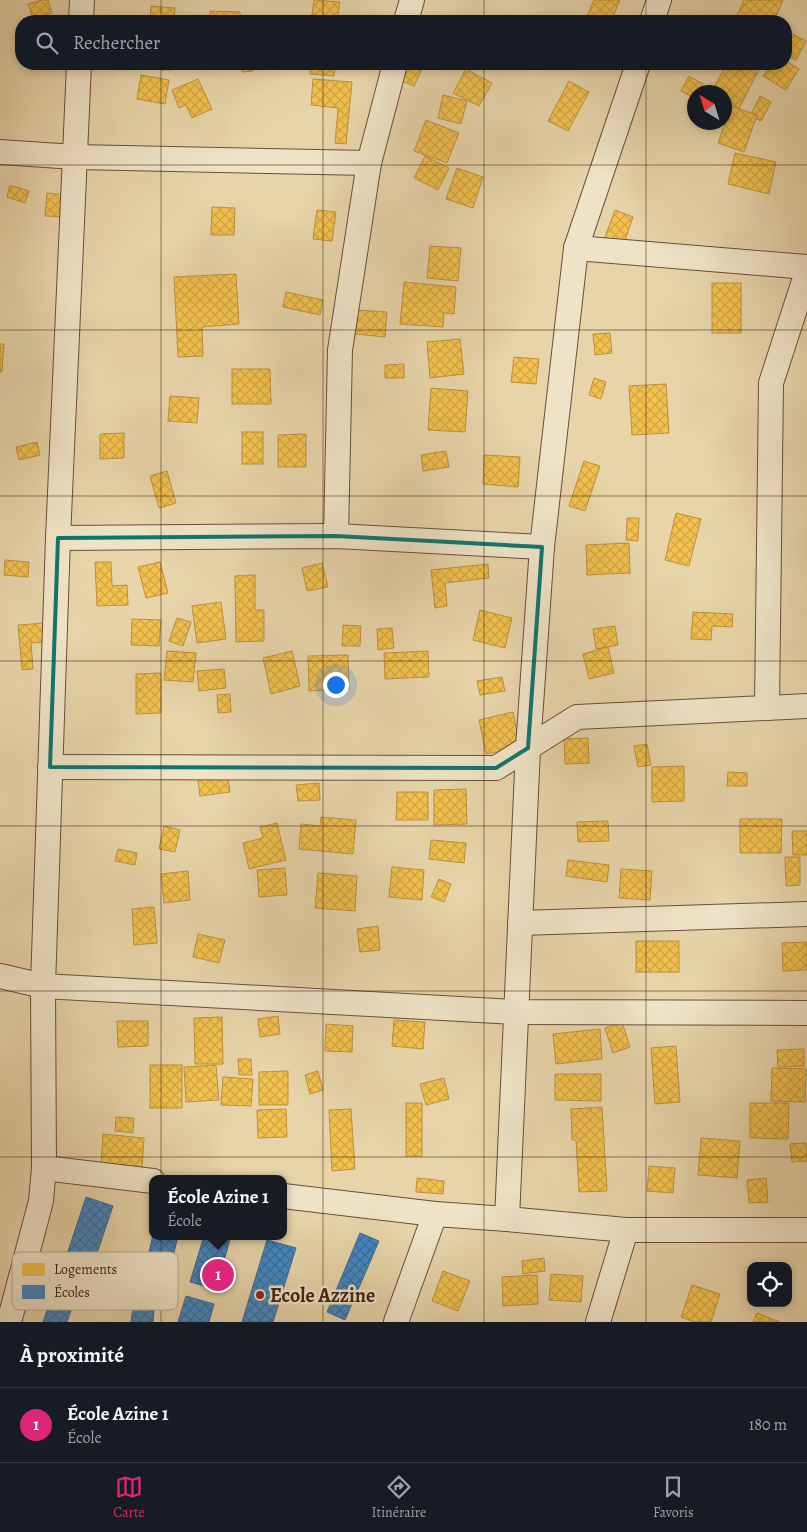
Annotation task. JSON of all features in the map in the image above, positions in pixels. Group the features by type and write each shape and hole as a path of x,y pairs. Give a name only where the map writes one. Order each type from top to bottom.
{"street":[{"path":"81,15 82,0"},
{"path":"408,15 412,0"},
{"path":"654,15 659,0"},
{"path":"28,1252 41,1201 44,1168 43,986 58,538 79,70"},
{"path":"336,536 340,350 369,163 393,70"},
{"path":"507,1219 528,748 542,547 576,248 636,70"},
{"path":"0,152 75,157 369,163"},
{"path":"576,248 807,267"},
{"path":"767,708 771,383 807,272"},
{"path":"58,538 336,536 542,547"},
{"path":"50,766 496,768 577,717 807,706"},
{"path":"520,923 807,914"},
{"path":"0,976 43,986 515,1012 807,1013"},
{"path":"44,1168 149,1181"},
{"path":"287,1196 435,1214 626,1230 807,1230"},
{"path":"396,1322 435,1214"},
{"path":"598,1322 626,1230"}],"highlighted area":[{"path":"336,536 542,547 528,748 496,768 50,767 58,538"}],"building: Logements":[{"path":"48,0 52,13 32,15 28,4"},
{"path":"314,0 340,2 338,15 312,15"},
{"path":"594,0 620,0 614,15 588,15"},
{"path":"744,0 783,0 777,15 737,15"},
{"path":"151,6 175,8 174,15 150,15"},
{"path":"210,11 240,12 240,15 210,15"},
{"path":"792,34 806,41 796,60 792,58"},
{"path":"792,65 799,69 786,90 763,76 767,70 792,70"},
{"path":"242,70 253,71 242,72"},
{"path":"310,70 334,70 334,76 310,74"},
{"path":"407,70 422,70 414,86 402,81"},
{"path":"465,70 492,83 479,106 453,93"},
{"path":"724,70 759,70 737,112 732,110 732,85 715,85"},
{"path":"141,75 169,80 165,104 137,99"},
{"path":"689,76 703,84 687,85 687,94 681,91"},
{"path":"198,79 212,109 192,118 186,105 179,108 172,90"},
{"path":"313,79 352,82 346,144 335,143 338,108 311,105"},
{"path":"569,81 589,92 568,131 548,121"},
{"path":"443,95 467,101 461,124 438,118"},
{"path":"760,96 771,102 761,121 750,116"},
{"path":"732,106 757,115 744,152 718,143 723,130 732,130"},
{"path":"426,120 459,133 447,163 414,151"},
{"path":"735,153 776,162 769,194 728,184"},
{"path":"425,156 449,168 438,190 414,178"},
{"path":"457,168 483,177 473,208 446,199"},
{"path":"10,185 29,191 25,203 7,197"},
{"path":"47,193 68,195 66,217 45,216"},
{"path":"212,207 235,208 234,235 211,235"},
{"path":"317,210 336,212 332,241 313,239"},
{"path":"615,210 633,217 621,252 602,245"},
{"path":"430,246 461,248 458,281 427,278"},
{"path":"236,274 239,324 202,327 203,356 178,357 174,277"},
{"path":"404,282 456,287 454,314 444,313 443,327 400,324"},
{"path":"712,283 741,283 741,333 712,333"},
{"path":"286,292 323,300 320,315 283,307"},
{"path":"357,310 387,312 385,337 355,334"},
{"path":"610,333 612,353 595,355 593,334"},
{"path":"460,339 464,374 430,378 427,342"},
{"path":"0,344 4,344 2,372 0,372"},
{"path":"514,357 539,359 536,384 511,382"},
{"path":"404,364 404,378 385,378 385,365"},
{"path":"232,369 270,369 271,404 232,404"},
{"path":"594,378 606,382 601,399 589,395"},
{"path":"666,384 669,433 632,435 629,386"},
{"path":"431,388 468,391 465,432 428,430"},
{"path":"170,396 199,398 197,423 168,421"},
{"path":"242,432 263,432 263,464 242,464"},
{"path":"124,433 124,458 100,459 100,434"},
{"path":"306,434 306,467 278,467 278,435"},
{"path":"37,442 40,455 19,460 16,447"},
{"path":"446,451 449,467 423,471 421,455"},
{"path":"484,455 520,457 518,487 483,484"},
{"path":"584,461 600,466 585,511 569,506"},
{"path":"167,471 176,503 159,508 150,476"},
{"path":"676,513 701,519 689,566 665,560"},
{"path":"627,518 639,518 638,541 626,540"},
{"path":"629,543 630,573 587,575 586,545"},
{"path":"5,560 29,562 28,577 4,575"},
{"path":"95,562 111,562 112,586 127,585 128,605 97,606"},
{"path":"160,562 168,593 146,598 138,567"},
{"path":"322,563 328,587 307,591 302,568"},
{"path":"488,564 489,578 445,583 447,606 435,608 431,570"},
{"path":"255,575 255,610 264,610 264,641 236,642 235,576"},
{"path":"221,602 226,639 197,643 192,606"},
{"path":"480,610 512,618 505,648 473,640"},
{"path":"693,612 733,614 732,627 712,626 711,640 691,639"},
{"path":"177,618 191,622 183,646 169,641"},
{"path":"132,619 161,620 159,646 131,645"},
{"path":"44,623 46,642 31,643 33,669 22,670 18,625"},
{"path":"343,625 361,626 360,646 342,646"},
{"path":"615,626 618,645 596,649 593,629"},
{"path":"392,628 394,648 378,650 377,629"},
{"path":"608,647 614,673 589,679 583,654"},
{"path":"167,651 196,653 193,682 164,680"},
{"path":"292,651 300,686 271,694 263,658"},
{"path":"428,651 429,677 385,679 384,653"},
{"path":"348,655 349,689 309,691 308,656"},
{"path":"224,669 226,688 199,691 197,671"},
{"path":"161,673 161,713 136,714 136,674"},
{"path":"502,677 505,691 480,695 477,681"},
{"path":"230,694 231,712 218,713 217,695"},
{"path":"513,712 520,747 486,754 479,720"},
{"path":"588,738 589,763 565,764 564,739"},
{"path":"647,744 651,765 638,767 634,746"},
{"path":"684,766 684,801 652,802 652,767"},
{"path":"227,770 230,792 200,796 197,774"},
{"path":"728,772 747,773 747,786 727,786"},
{"path":"319,783 320,800 298,801 296,785"},
{"path":"466,789 467,824 434,825 434,790"},
{"path":"397,792 428,792 428,820 396,820"},
{"path":"321,817 356,820 353,854 299,849 301,824 320,826"},
{"path":"740,819 782,819 781,853 740,853"},
{"path":"608,821 609,841 578,842 577,822"},
{"path":"277,823 286,860 249,869 243,843 263,838 260,827"},
{"path":"164,826 180,830 175,852 159,849"},
{"path":"792,831 807,831 807,855 793,855"},
{"path":"431,840 466,843 464,863 429,859"},
{"path":"118,849 137,853 135,865 115,861"},
{"path":"785,857 800,857 800,885 786,886"},
{"path":"568,860 609,865 607,882 566,876"},
{"path":"392,867 424,870 422,900 389,897"},
{"path":"285,868 287,895 259,897 257,870"},
{"path":"621,869 652,871 650,900 619,898"},
{"path":"188,871 190,900 164,903 161,874"},
{"path":"318,873 357,876 355,911 315,908"},
{"path":"439,879 451,884 444,902 431,897"},
{"path":"154,907 157,943 134,945 132,909"},
{"path":"378,926 380,950 360,952 357,929"},
{"path":"198,934 225,940 219,963 193,957"},
{"path":"636,941 679,941 679,972 636,972"},
{"path":"807,942 807,970 783,971 782,943"},
{"path":"278,1016 280,1034 260,1037 258,1019"},
{"path":"222,1017 223,1064 195,1064 194,1018"},
{"path":"394,1020 425,1022 423,1049 392,1046"},
{"path":"117,1021 148,1021 148,1046 118,1047"},
{"path":"622,1022 630,1047 613,1053 605,1028"},
{"path":"326,1024 353,1026 352,1052 325,1051"},
{"path":"600,1029 602,1059 556,1064 553,1034"},
{"path":"676,1046 680,1102 655,1104 651,1048"},
{"path":"804,1049 804,1066 778,1067 777,1050"},
{"path":"238,1059 251,1059 252,1075 239,1075"},
{"path":"150,1065 182,1065 182,1108 150,1108"},
{"path":"216,1065 219,1100 186,1102 184,1067"},
{"path":"772,1068 806,1069 805,1102 771,1101"},
{"path":"288,1071 288,1105 259,1105 259,1072"},
{"path":"318,1071 323,1090 310,1094 305,1075"},
{"path":"555,1074 601,1074 601,1101 555,1100"},
{"path":"223,1077 253,1079 251,1106 221,1105"},
{"path":"444,1078 449,1099 426,1105 420,1084"},
{"path":"406,1103 422,1103 422,1156 406,1156"},
{"path":"750,1103 789,1103 788,1139 750,1138"},
{"path":"602,1107 607,1191 579,1192 576,1140 572,1140 571,1109"},
{"path":"286,1109 287,1137 258,1138 257,1110"},
{"path":"351,1109 355,1169 332,1171 329,1110"},
{"path":"116,1117 134,1118 133,1133 115,1131"},
{"path":"103,1134 144,1138 141,1184 100,1181"},
{"path":"701,1138 740,1141 737,1178 698,1175"},
{"path":"806,1143 807,1161 792,1162 790,1144"},
{"path":"649,1166 675,1168 673,1193 647,1191"},
{"path":"417,1178 444,1181 443,1194 416,1192"},
{"path":"766,1178 768,1202 749,1203 747,1180"},
{"path":"544,1258 545,1271 523,1274 522,1261"},
{"path":"443,1271 470,1281 458,1311 432,1301"},
{"path":"551,1274 583,1276 581,1302 549,1300"},
{"path":"537,1275 538,1304 503,1306 502,1277"},
{"path":"692,1285 720,1294 711,1322 695,1322 681,1317"},
{"path":"757,1313 780,1322 753,1322"}],"building: Écoles":[{"path":"86,1197 113,1206 97,1252 68,1252"},
{"path":"360,1233 379,1241 345,1320 327,1312"},
{"path":"152,1240 177,1240 174,1252 149,1252"},
{"path":"203,1240 230,1240 216,1289 190,1282"},
{"path":"267,1240 296,1248 273,1322 242,1322"},
{"path":"186,1296 214,1304 209,1322 178,1322"},
{"path":"47,1310 71,1310 67,1322 43,1322"},
{"path":"133,1310 154,1310 153,1322 131,1322"}],"place":[{"name":"École Azine 1","path":"218,1275"},
{"name":"Ecole Azzine","path":"260,1295"}]}
